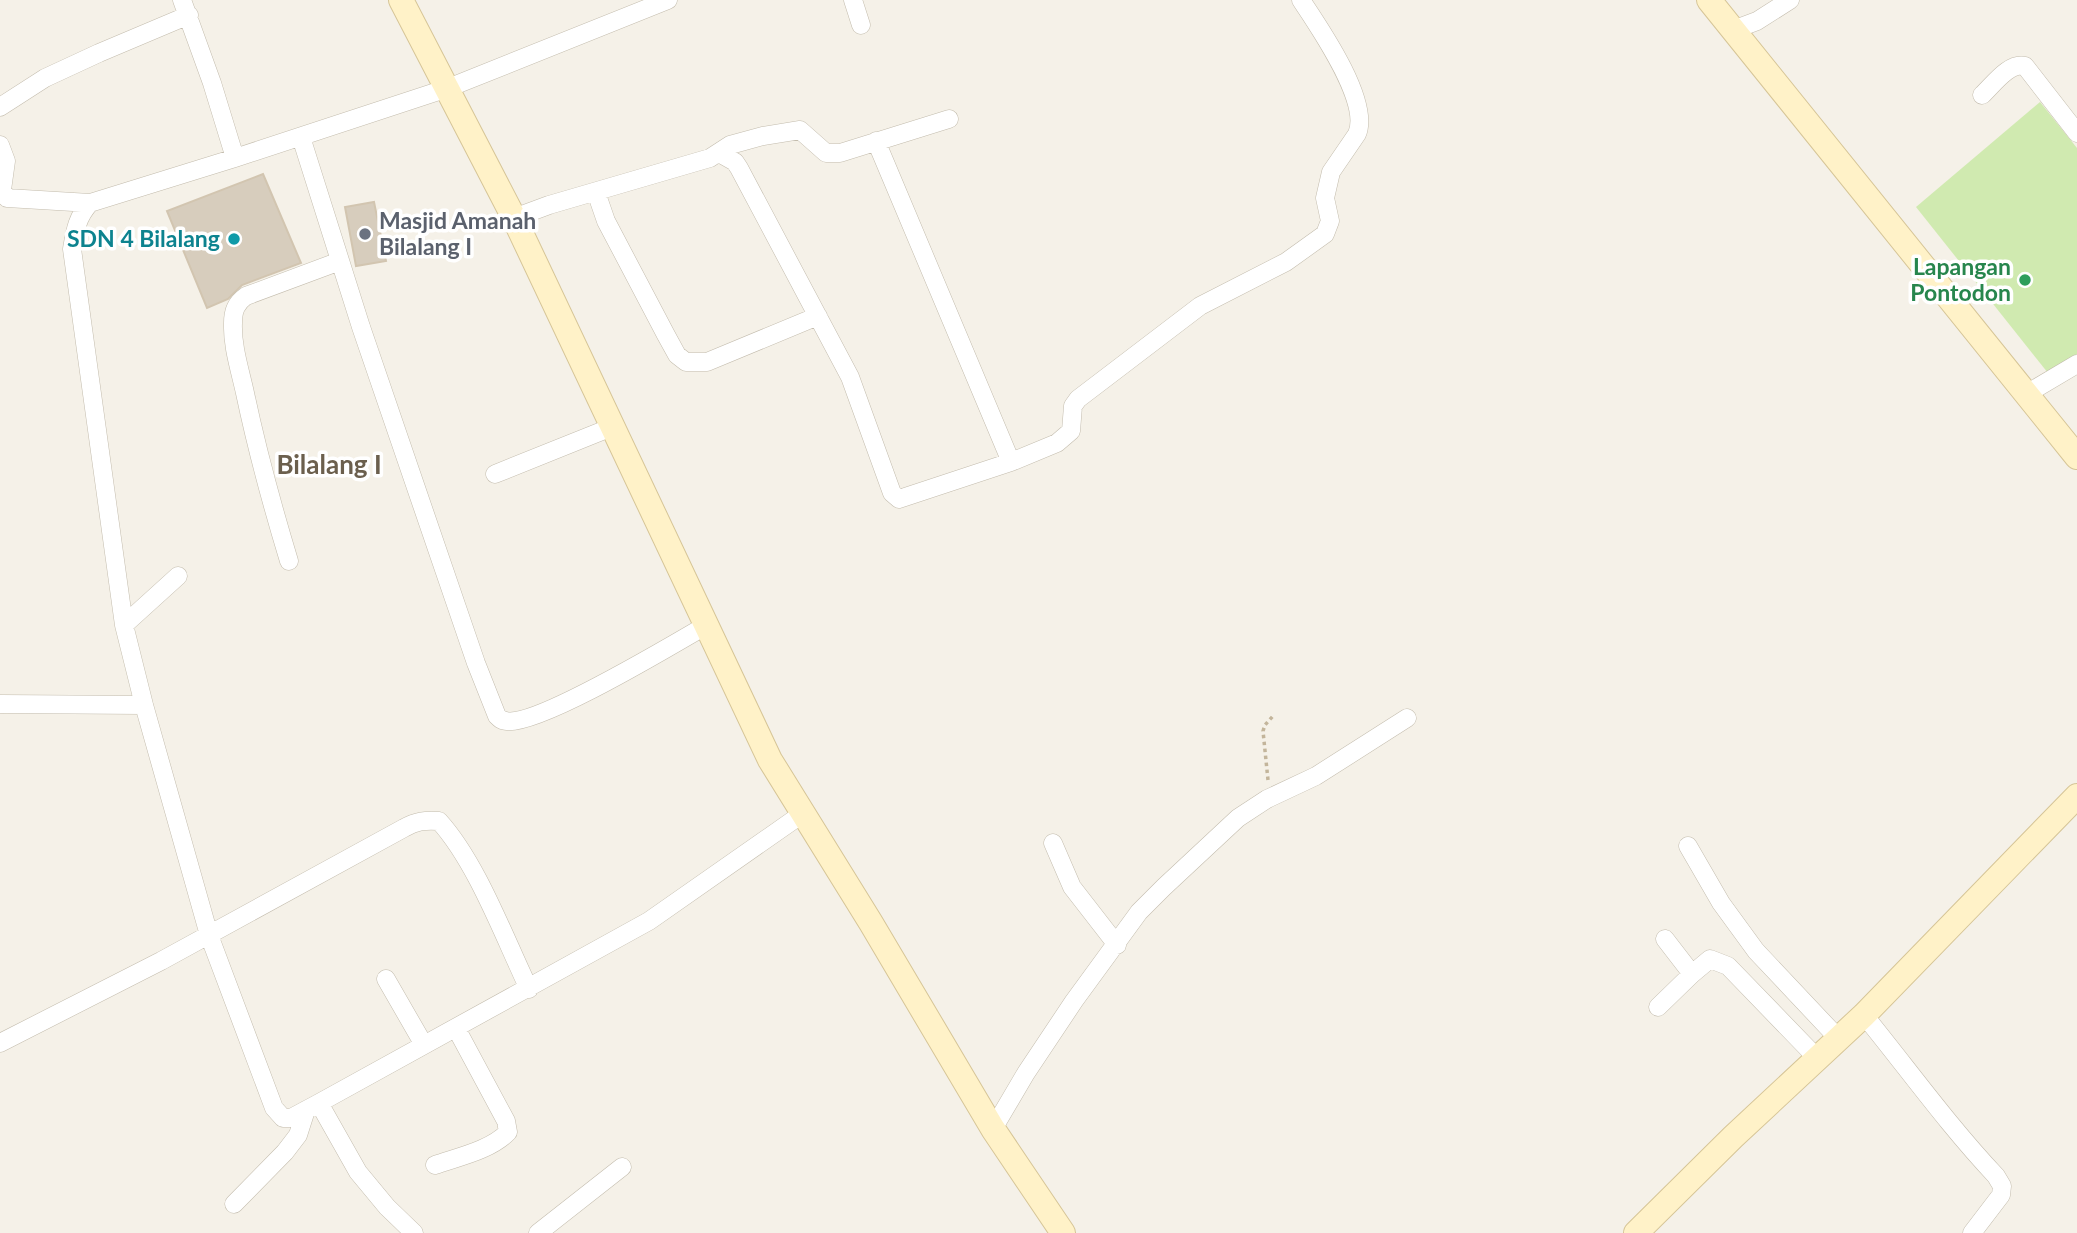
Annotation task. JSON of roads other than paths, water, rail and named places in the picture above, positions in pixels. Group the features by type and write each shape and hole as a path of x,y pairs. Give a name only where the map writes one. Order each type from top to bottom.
{"street":[{"path":"401,0 514,218 770,760 872,923 993,1129 1063,1233"},
{"path":"0,145 6,161 2,190 7,198 90,203 448,88 667,0"},
{"path":"853,0 861,25"},
{"path":"719,153 739,168 818,316 852,382 892,493 899,499 1011,461 1065,438 1071,431 1073,406 1078,399 1200,306 1286,262 1325,234 1330,220 1325,198 1331,172 1357,134 1360,116 1347,76 1301,0"},
{"path":"1709,0 2077,457"},
{"path":"1733,30 1756,21 1790,0"},
{"path":"0,107 45,78 186,8 236,158"},
{"path":"1982,94 2011,68 2025,66 2077,132"},
{"path":"514,218 549,205 710,158 730,145 750,139 793,131 803,132 826,153 840,153 949,119"},
{"path":"301,137 340,261 479,670 499,718 504,721 524,718 584,693 705,626"},
{"path":"876,141 1011,461"},
{"path":"596,192 606,220 666,335 677,355 686,362 707,362 818,316"},
{"path":"90,203 77,222 72,249 124,625 209,935 277,1114 287,1118 312,1107 649,921 802,814"},
{"path":"289,561 260,463 238,364 233,323 235,310 237,303 246,296 340,261"},
{"path":"2028,394 2077,364"},
{"path":"495,474 612,427"},
{"path":"124,625 178,576"},
{"path":"0,704 144,705"},
{"path":"993,1129 1058,1025 1139,912 1164,887 1238,818 1267,799 1316,776 1407,718"},
{"path":"1636,1233 1816,1057 1864,1015 2077,796"},
{"path":"0,1043 209,935 416,821 439,821 453,837 529,989"},
{"path":"1053,843 1072,887 1117,945"},
{"path":"1688,846 1721,903 1756,951 1837,1037"},
{"path":"1665,939 1692,974"},
{"path":"1658,1007 1710,959 1728,966 1816,1057"},
{"path":"386,979 424,1045"},
{"path":"1864,1015 1912,1073 1938,1110 1996,1176 2001,1186 2001,1195 1972,1233"},
{"path":"435,1165 467,1154 508,1132 506,1121 456,1028"},
{"path":"234,1204 285,1152 298,1135 312,1107"},
{"path":"312,1107 358,1172 387,1207 414,1233"},
{"path":"538,1233 622,1167"}],"place":[{"name":"Masjid Amanah Bilalang I","path":"365,234"},
{"name":"SDN 4 Bilalang","path":"234,239"},
{"name":"Lapangan Pontodon","path":"2025,280"}],"district":[{"name":"Bilalang I","path":"329,465"}]}
